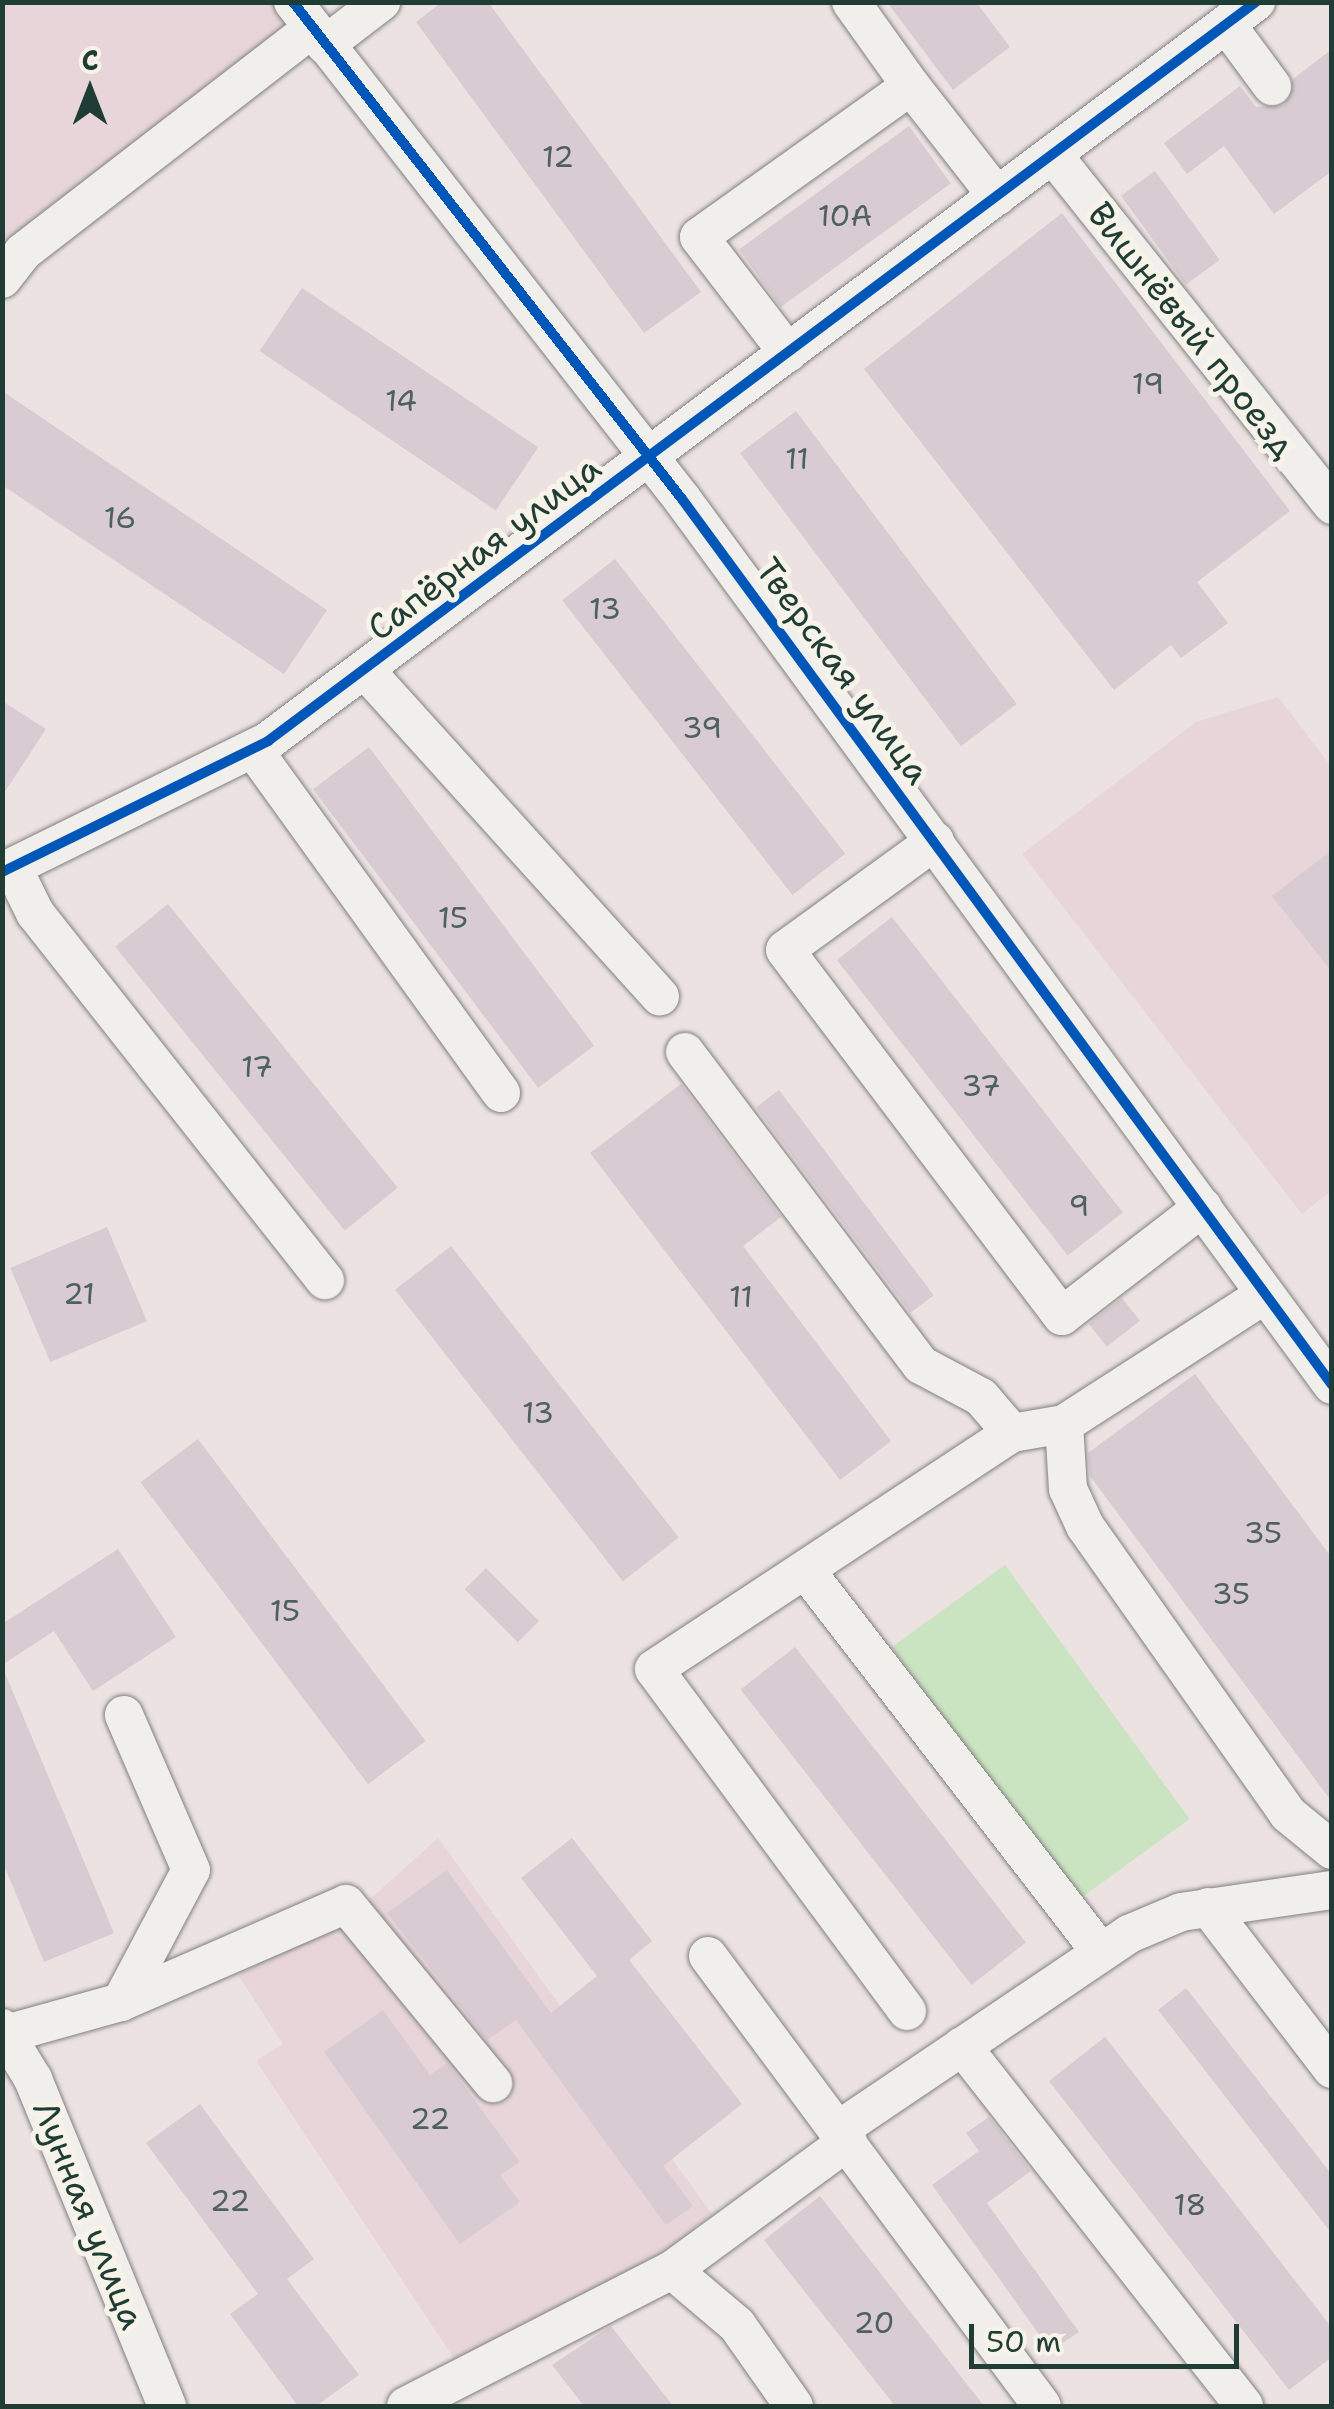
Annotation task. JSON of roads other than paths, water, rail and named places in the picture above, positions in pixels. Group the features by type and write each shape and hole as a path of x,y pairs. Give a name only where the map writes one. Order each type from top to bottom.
{"street":[{"path":"2,278 23,252 310,25 380,2"},
{"path":"850,2 997,196"},
{"path":"1242,14 1272,86"},
{"name":"Сапёрная улица","path":"8,870 253,749 365,670 1242,14"},
{"name":"Тверская улица","path":"310,25 650,458 1332,1385"},
{"path":"788,353 699,237 911,86"},
{"name":"Вишнёвый проезд","path":"1054,155 1332,505"},
{"path":"365,670 660,997"},
{"path":"253,749 501,1093"},
{"path":"935,841 785,950 1062,1316 1203,1207"},
{"path":"8,870 35,913 325,1280"},
{"path":"685,1052 921,1365 981,1397 1012,1433"},
{"path":"908,2011 654,1670 808,1572 1012,1433 1064,1424 1264,1295"},
{"path":"1064,1424 1068,1489 1085,1526 1288,1814 1332,1850"},
{"path":"808,1572 1100,1951"},
{"path":"121,2002 191,1870 124,1715"},
{"path":"406,2406 672,2270 962,2046 1100,1951 1181,1912 1332,1890"},
{"path":"4,2032 121,2002 346,1904 493,2083"},
{"path":"1208,1908 1332,2069"},
{"path":"708,1956 1042,2406"},
{"name":"Лунная улица","path":"4,2032 33,2078 168,2406"},
{"path":"962,2046 1244,2406"},
{"path":"672,2270 737,2325 794,2406"}]}
